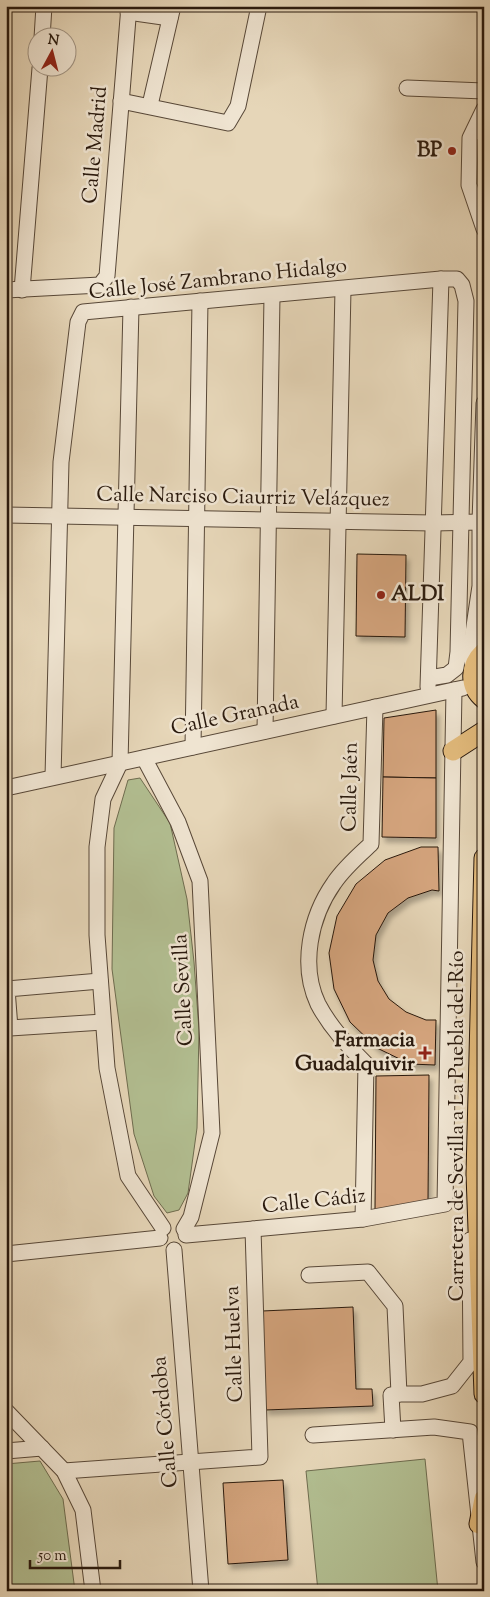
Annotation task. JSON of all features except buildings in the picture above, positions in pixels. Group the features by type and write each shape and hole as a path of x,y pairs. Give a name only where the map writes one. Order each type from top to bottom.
{"main road":[{"path":"453,751 484,731"},
{"name":"Carretera de Sevilla a La Puebla del Río","path":"484,858 476,1174 484,1394"},
{"path":"479,1524 484,1499"}],"street":[{"path":"43,28 44,6"},
{"path":"121,101 150,105 228,123 238,106 259,6"},
{"path":"128,9 172,12 150,105"},
{"name":"Calle Madrid","path":"22,290 100,285 107,276 128,9"},
{"path":"6,290 22,290 39,78"},
{"path":"407,88 484,91"},
{"path":"484,109 470,138 469,185 484,230"},
{"path":"428,696 442,279"},
{"name":"Calle José Zambrano Hidalgo","path":"53,778 58,516 61,462 78,322 83,312 457,279 462,285 466,300 460,522"},
{"path":"334,716 343,289"},
{"path":"265,731 272,296"},
{"path":"193,747 200,301"},
{"path":"6,1254 161,1233 170,1224 178,1224 185,1232 185,1242 174,1250 162,1244 161,1233 128,1176 106,1068 97,935 97,846 103,799 120,763 130,307"},
{"path":"480,667 470,653 480,586 484,402"},
{"name":"Calle Narciso Ciaurriz Velázquez","path":"6,515 433,523 480,522"},
{"path":"429,678 446,675 456,668 460,522"},
{"name":"Calle Granada","path":"6,788 454,690 480,667"},
{"path":"453,751 454,690"},
{"name":"Calle Jaén","path":"363,1219 366,1064 334,1029 318,1003 310,974 309,947 316,916 333,884 348,865 371,844 374,707"},
{"name":"Calle Cádiz","path":"185,1232 253,1229 363,1219 445,1204 453,751"},
{"name":"Calle Sevilla","path":"144,758 178,822 200,881 212,1133 191,1217 185,1232"},
{"path":"100,980 7,989 7,999 10,1028 103,1022"},
{"path":"393,1430 391,1395 422,1394 452,1386 471,1362 469,1227 476,1174"},
{"name":"Calle Huelva","path":"191,1462 260,1457 253,1229"},
{"name":"Calle Córdoba","path":"174,1250 202,1591"},
{"path":"308,1275 368,1272 395,1306 399,1394"},
{"path":"6,1411 64,1471 83,1510 93,1591"},
{"path":"312,1435 434,1427 470,1432 484,1562"},
{"path":"6,1451 42,1448"},
{"path":"64,1471 191,1462"}],"green space":[{"path":"140,778 170,823 187,899 199,1030 197,1128 188,1193 179,1210 167,1213 154,1196 134,1134 112,969 114,828 128,780"},
{"path":"425,1459 438,1591 318,1591 306,1471"},
{"path":"40,1461 63,1499 75,1591 6,1591 6,1464"}],"place":[{"name":"BP","path":"452,151"},
{"name":"ALDI","path":"381,595"},
{"name":"Farmacia Guadalquivir","path":"425,1053"}]}
